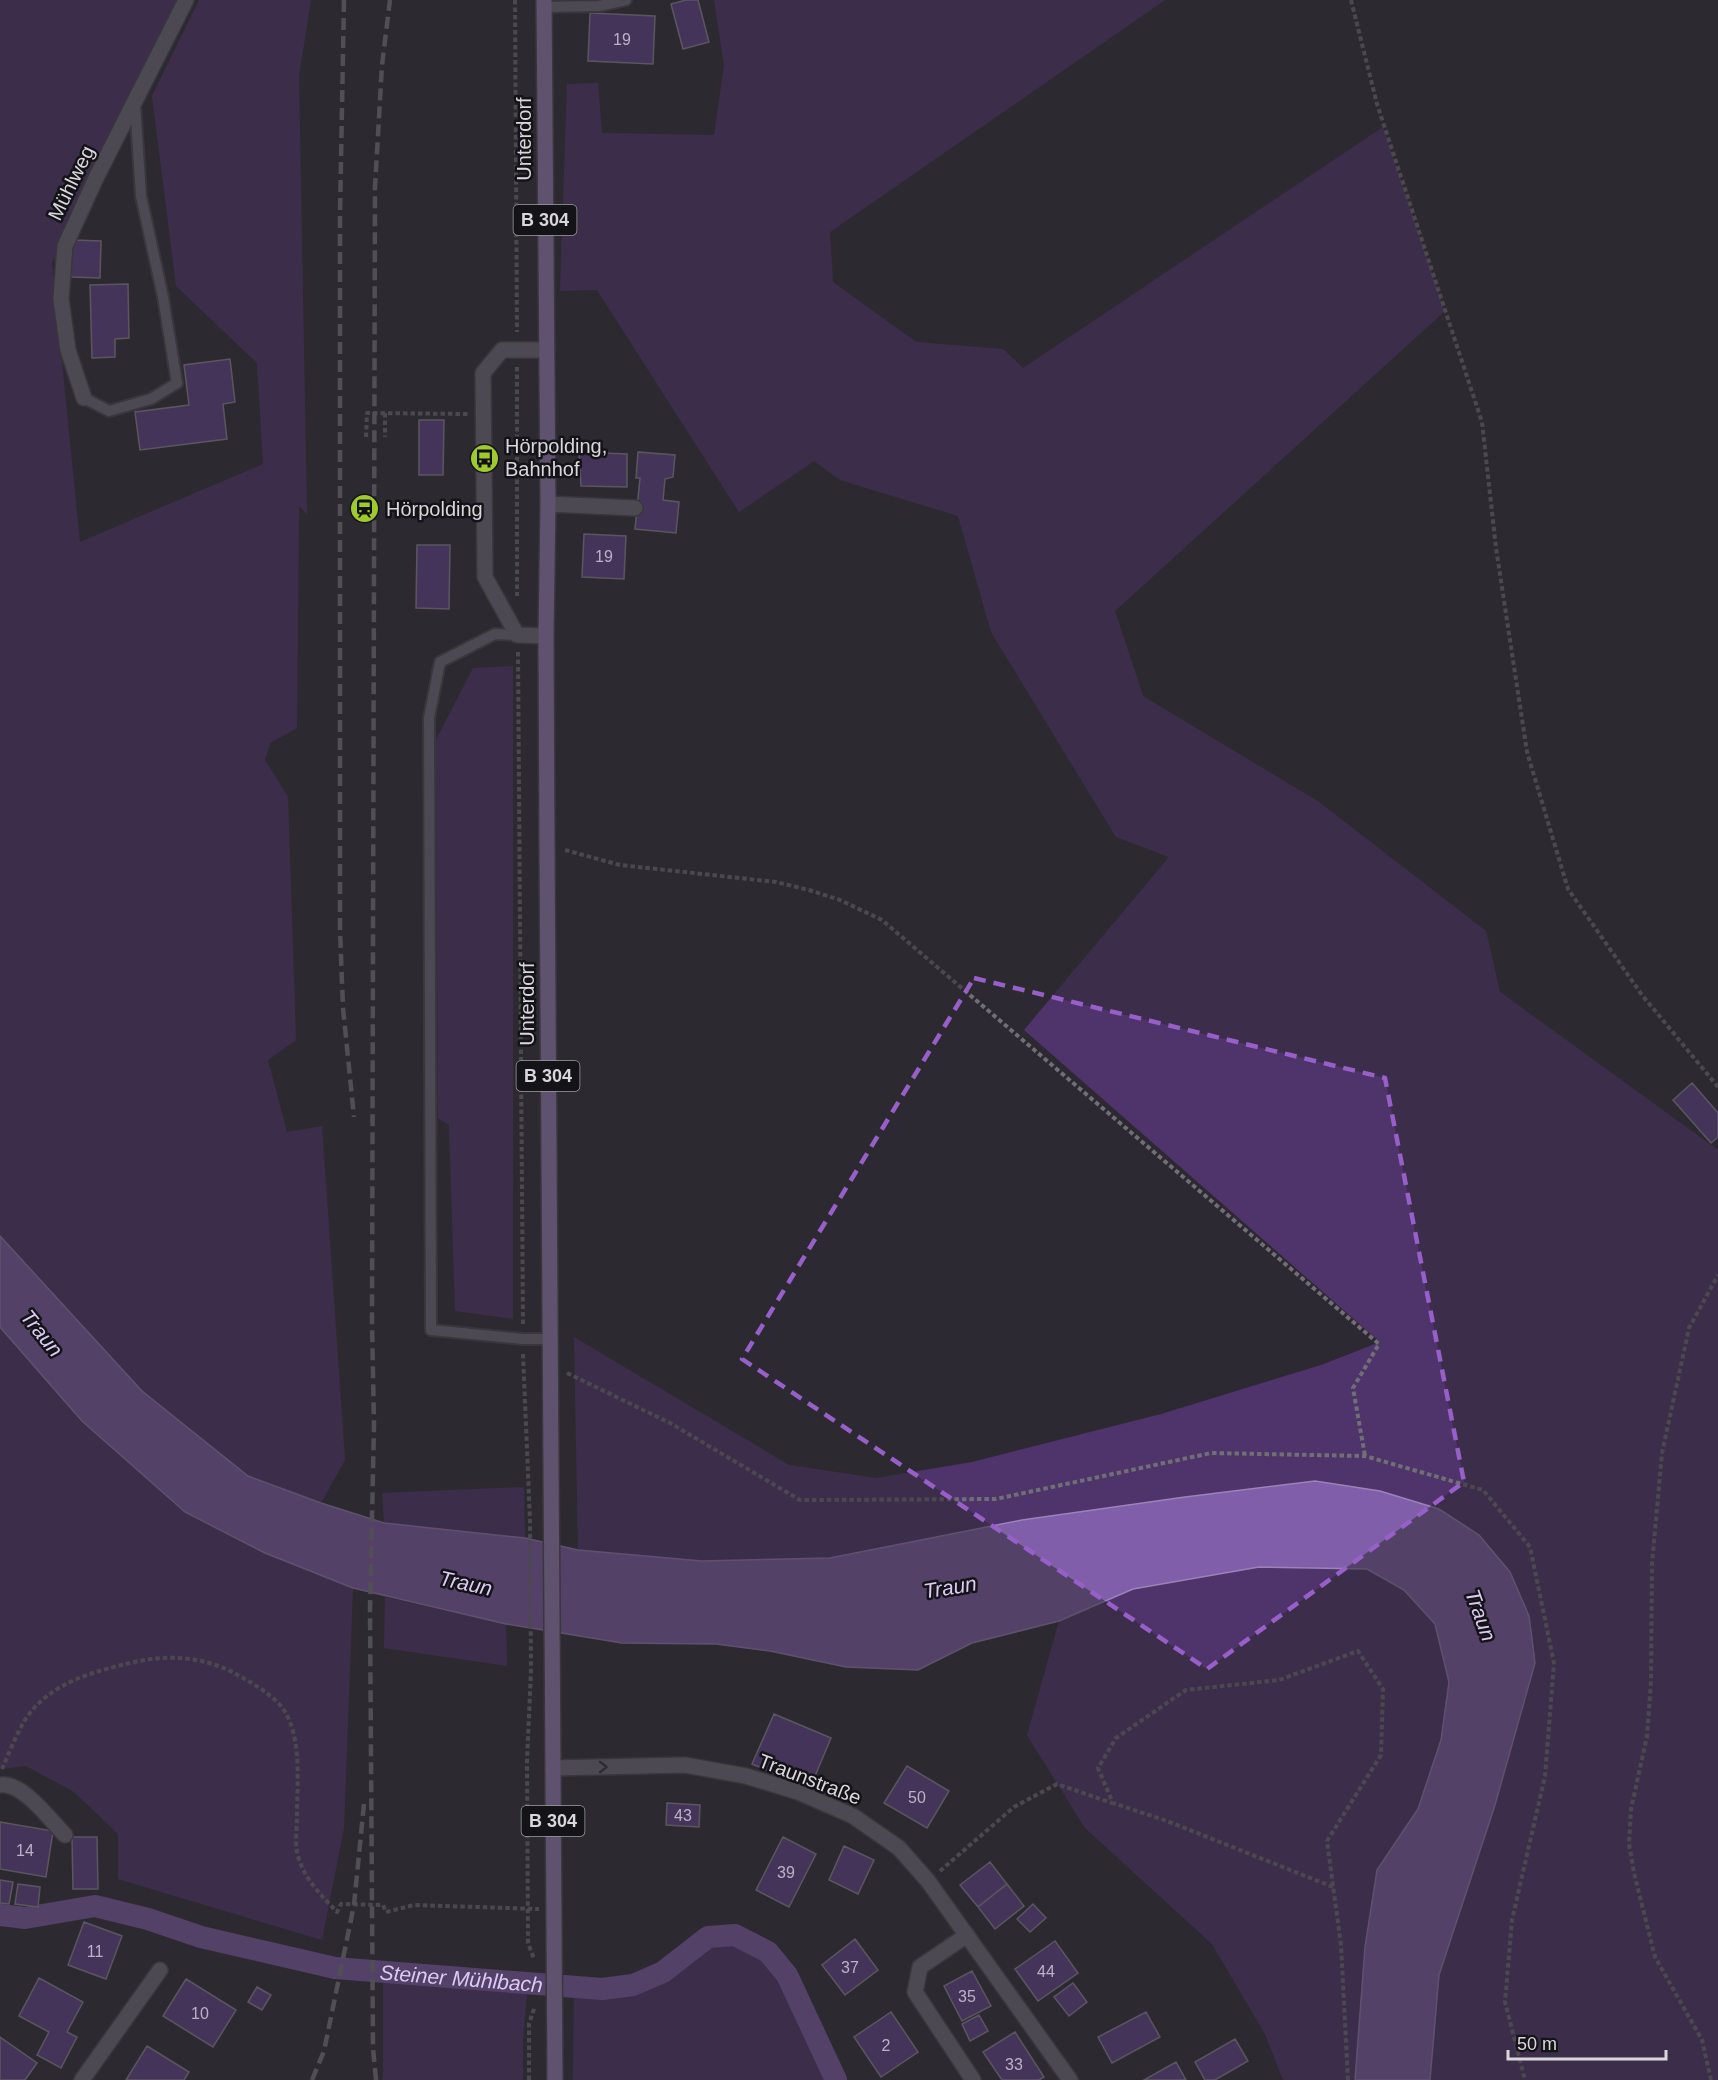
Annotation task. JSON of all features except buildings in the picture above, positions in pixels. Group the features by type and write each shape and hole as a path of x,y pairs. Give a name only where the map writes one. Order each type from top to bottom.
{"main road":[{"name":"Unterdorf","path":"544,4 548,504 546,847 553,1768"},
{"name":"B 304","path":"553,1768 555,2080"}],"street":[{"name":"Mühlweg","path":"84,398 68,350 61,299 65,246 96,178 186,0"},
{"path":"545,350 502,350 483,373 483,414 485,577 517,635 546,636"},
{"path":"548,504 635,508"},
{"name":"Traunstraße","path":"553,1768 685,1765 746,1776 798,1792 853,1816 899,1848 928,1881 1070,2080"},
{"path":"0,1785 6,1784 26,1794 65,1835"},
{"path":"967,1935 920,1967 915,1992 973,2080"},
{"path":"82,2080 160,1970"}],"lane":[{"path":"544,4 599,6 626,0"},
{"path":"84,398 109,411 151,399 177,383 163,297 141,196 135,104"},
{"path":"517,635 495,634 440,662 429,718 431,1330 523,1339 549,1339"}],"path":[{"path":"514,0 517,600"},
{"path":"1351,0 1377,104 1482,423 1496,548 1527,752 1568,889 1642,995 1718,1087"},
{"path":"366,437 367,413 483,414"},
{"path":"385,413 385,436"},
{"path":"517,635 523,1339 530,1521 531,1670 527,1761 528,1943 535,1962"},
{"path":"546,847 620,865 776,882 840,900 882,920 1379,1344 1353,1388 1365,1456"},
{"path":"1711,2080 1702,2040 1655,1957 1629,1844 1631,1809 1647,1736 1651,1681 1652,1564 1662,1453 1689,1328 1718,1275"},
{"path":"550,1364 670,1423 800,1500 996,1499 1211,1453 1365,1456 1483,1490 1530,1547 1554,1663 1545,1776 1512,1920 1505,2002 1525,2080"},
{"path":"1113,1803 1098,1768 1116,1738 1186,1690 1279,1680 1358,1651 1383,1689 1381,1755 1327,1841 1341,1945 1348,2080"},
{"path":"0,1773 25,1720 37,1704 55,1689 108,1668 149,1658 192,1659 226,1669 264,1690 282,1707 294,1733 297,1756 297,1853 312,1886 337,1912 341,1904 383,1905 386,1912 414,1905 528,1910"},
{"path":"928,1881 1014,1807 1058,1784 1167,1821 1333,1887"},
{"path":"529,2080 529,2025 536,1996"}],"highlighted area":[{"path":"974,978 1385,1078 1464,1482 1207,1669 742,1359"}],"shaded area":[{"path":"0,0 180,0 52,263 80,542 263,464 257,363 176,286 152,96 199,0 311,0 299,76 307,514 299,506 297,728 270,743 265,760 288,797 296,1040 268,1060 287,1132 322,1126 345,1460 321,1503 248,1476 142,1391 0,1236"},
{"path":"714,0 1165,0 830,232 833,282 916,342 1003,349 1023,368 1383,127 1445,311 1115,611 1143,696 1319,802 1486,931 1500,992 1718,1150 1718,2080 1430,2080 1439,1975 1495,1805 1535,1663 1439,1509 1380,1491 1315,1481 1022,1520 830,1558 702,1561 578,1550 574,1337 789,1465 876,1478 972,1462 1161,1414 1321,1365 1380,1342 1024,1030 1169,857 1116,837 991,632 958,516 840,480 814,461 739,512 597,290 560,291 567,84 598,83 602,133 714,135 724,65"},
{"path":"513,666 513,1319 455,1311 449,1125 438,1118 436,740 473,668"},
{"path":"0,1327 82,1421 265,1553 353,1588 344,1828 322,1940 118,1879 118,1834 74,1792 26,1766 0,1769"},
{"path":"524,1487 525,1538 384,1523 382,1493"},
{"path":"1259,1567 1367,1569 1404,1590 1435,1624 1449,1682 1441,1740 1418,1809 1377,1870 1365,1947 1355,2080 1283,2080 1265,2034 1212,1944 1085,1828 1027,1735 1059,1621 1133,1589"},
{"path":"385,1597 506,1624 507,1666 384,1648"},
{"path":"726,1928 779,1948 840,2080 573,2080 574,1981 599,1982 650,1974 696,1937"},
{"path":"383,1975 528,1980 523,2041 523,2080 383,2080"}],"water":[{"name":"Traun","path":"0,1236 142,1391 248,1476 384,1523 525,1538 578,1550 702,1561 830,1558 1022,1520 1315,1481 1380,1491 1439,1509 1479,1535 1510,1572 1529,1616 1535,1663 1495,1805 1439,1975 1430,2080 1355,2080 1365,1947 1377,1870 1418,1809 1441,1740 1449,1682 1435,1624 1404,1590 1367,1569 1259,1567 1133,1589 1059,1621 972,1643 918,1670 846,1667 770,1651 716,1644 622,1643 506,1624 353,1588 265,1553 185,1512 82,1421 0,1327"}],"waterway":[{"name":"Steiner Mühlbach","path":"0,1915 25,1918 95,1906 148,1919 201,1937 335,1968 602,1989 633,1985 663,1972 708,1937 735,1935 768,1952 787,1975 836,2080"}],"railway":[{"path":"344,0 340,215 340,930 343,1008 354,1117"},
{"path":"376,2080 373,2048 370,1610 374,1425 372,1323 375,187 382,65 390,0"},
{"path":"312,2080 324,2051 354,1905 364,1804"}],"place":[{"name":"Hörpolding, Bahnhof","path":"484,458"},
{"name":"Hörpolding","path":"365,509"}]}
